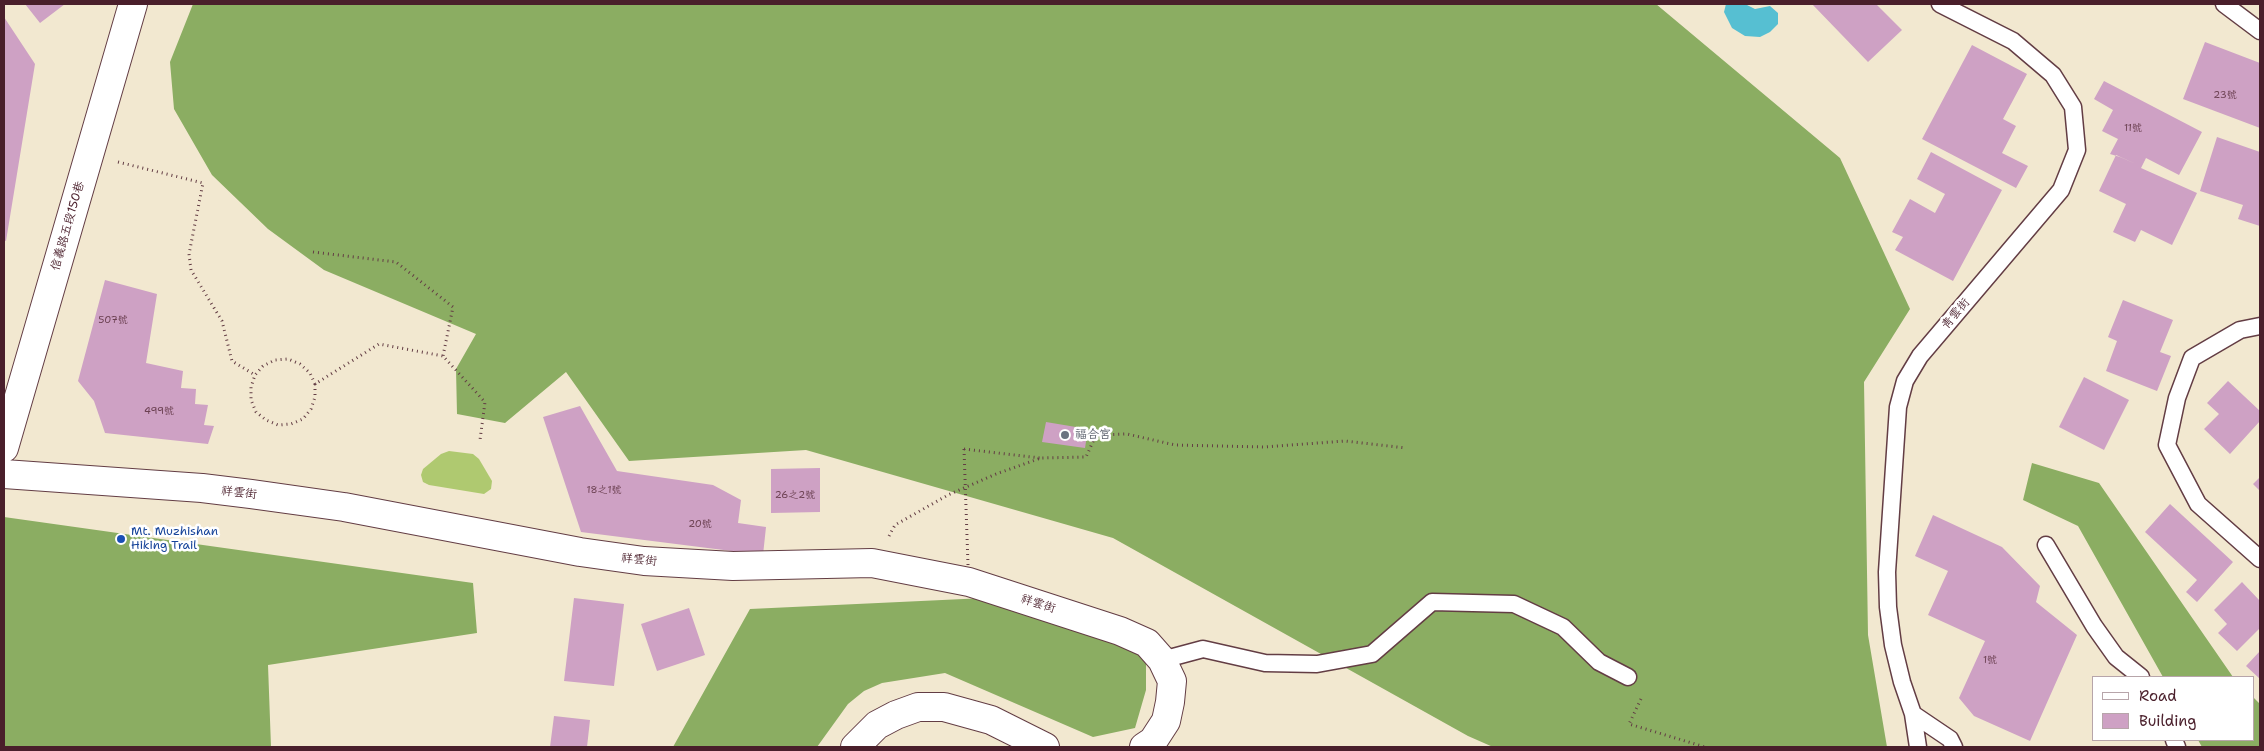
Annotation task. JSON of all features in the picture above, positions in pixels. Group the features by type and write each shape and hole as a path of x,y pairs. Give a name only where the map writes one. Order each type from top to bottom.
{"street":[{"name":"信義路五段150巷","path":"4,448 133,4"},
{"name":"祥雲街","path":"4,474 202,488 260,495 344,507 580,552 644,561 733,566 872,563 969,582 1120,630 1146,643 1162,660 1172,681 1166,720 1152,740 1144,747"},
{"path":"855,747 876,725 918,707 944,707 991,720 1045,747"}],"lane":[{"name":"青雲街","path":"1918,747 1913,714 1902,682 1893,645 1888,607 1887,572 1898,407 1905,381 1920,356 2061,190 2077,150 2073,107 2053,75 2013,41 1940,4"},
{"path":"2224,4 2260,31"},
{"path":"2260,326 2240,330 2192,358 2177,398 2167,445 2198,504 2260,559"},
{"path":"2046,545 2094,626 2116,657 2140,676"},
{"path":"1162,660 1203,649 1265,662 1317,664 1372,654 1432,602 1514,604 1563,627 1599,662 1628,677"},
{"path":"1913,714 1950,739 1954,747"}],"path":[{"path":"140,167 204,183 189,254 192,270 222,321 232,361 255,375"},
{"path":"313,252 396,262 454,308 443,356"},
{"path":"315,384 379,344 443,356 485,402 480,440"},
{"path":"288,359 300,364 310,373 315,384 315,397 311,409 302,418 291,424 278,425 266,420 256,412 251,400 250,387 255,375 263,366 275,360 288,359"},
{"path":"968,565 964,449 1041,458 1086,457 1096,435 1127,434 1175,445 1264,447 1345,442 1406,448"},
{"path":"895,525 948,495 996,474 1041,458"},
{"path":"1628,677 1648,684 1629,724 1705,747"}],"green space":[{"path":"193,4 1656,4 1840,158 1910,309 1864,382 1868,635 1887,747 1493,747 1468,736 1113,538 806,450 629,461 566,372 505,423 457,414 456,369 476,334 324,270 268,229 212,175 174,109 170,62"},
{"path":"449,451 473,454 479,459 492,481 491,489 484,494 429,485 423,482 421,475 423,469 441,454"},
{"path":"2032,463 2099,483 2232,676 2162,676 2078,526 2023,500"},
{"path":"4,517 473,583 477,633 268,665 271,747 4,747"},
{"path":"985,598 1092,633 1146,656 1146,690 1135,728 1093,737 945,673 882,683 864,691 848,704 817,747 673,747 750,609"},
{"path":"2254,698 2260,704 2260,747 2202,747 2199,741 2254,741"}],"water":[{"path":"1726,4 1745,4 1755,9 1770,6 1778,13 1778,24 1770,32 1760,37 1745,36 1732,28 1724,12"}],"building":[{"path":"25,4 65,4 40,23"},
{"path":"1812,4 1876,4 1902,30 1868,62"},
{"path":"4,17 35,64 6,241 4,240"},
{"path":"2205,42 2260,63 2260,128 2183,99"},
{"path":"1972,45 2027,74 2003,119 2016,126 2002,153 2028,166 2016,188 1922,139"},
{"path":"2104,81 2202,132 2179,175 2146,158 2141,168 2197,193 2172,245 2141,230 2135,242 2113,232 2126,204 2099,191 2116,156 2110,154 2118,139 2102,131 2113,110 2094,99"},
{"path":"2217,137 2260,152 2260,226 2238,219 2243,205 2200,191"},
{"path":"1931,152 2002,190 1953,281 1895,250 1903,237 1892,232 1910,199 1935,213 1945,194 1917,179"},
{"path":"105,280 157,294 146,363 183,371 181,388 196,389 195,404 208,405 204,425 214,426 208,444 105,433 94,401 78,381"},
{"path":"2123,300 2173,320 2160,352 2171,356 2157,391 2106,371 2117,341 2108,337"},
{"path":"2084,377 2129,400 2104,450 2059,427"},
{"path":"2228,381 2260,411 2260,421 2230,454 2204,429 2219,414 2207,403"},
{"path":"580,406 617,471 713,485 741,500 738,523 766,527 763,555 581,532 543,417"},
{"name":"福合宮","path":"1046,422 1088,429 1085,448 1042,442"},
{"path":"820,468 820,512 771,513 771,469"},
{"path":"2260,477 2260,491 2253,484"},
{"path":"2170,504 2233,562 2197,602 2186,592 2197,580 2145,532"},
{"path":"1933,515 2002,547 2040,586 2036,602 2077,635 2030,741 1974,716 1959,698 1985,641 1928,615 1948,571 1915,556"},
{"path":"2242,582 2260,601 2260,628 2237,651 2218,633 2227,624 2214,610"},
{"path":"574,598 624,604 614,686 564,681"},
{"path":"689,608 705,655 657,671 641,624"},
{"path":"2260,651 2260,679 2246,666"},
{"path":"554,716 590,720 587,747 550,747"}],"place":[{"name":"福合宮","path":"1065,435"},
{"name":"Mt. Muzhishan Hiking Trail","path":"121,539"}]}
